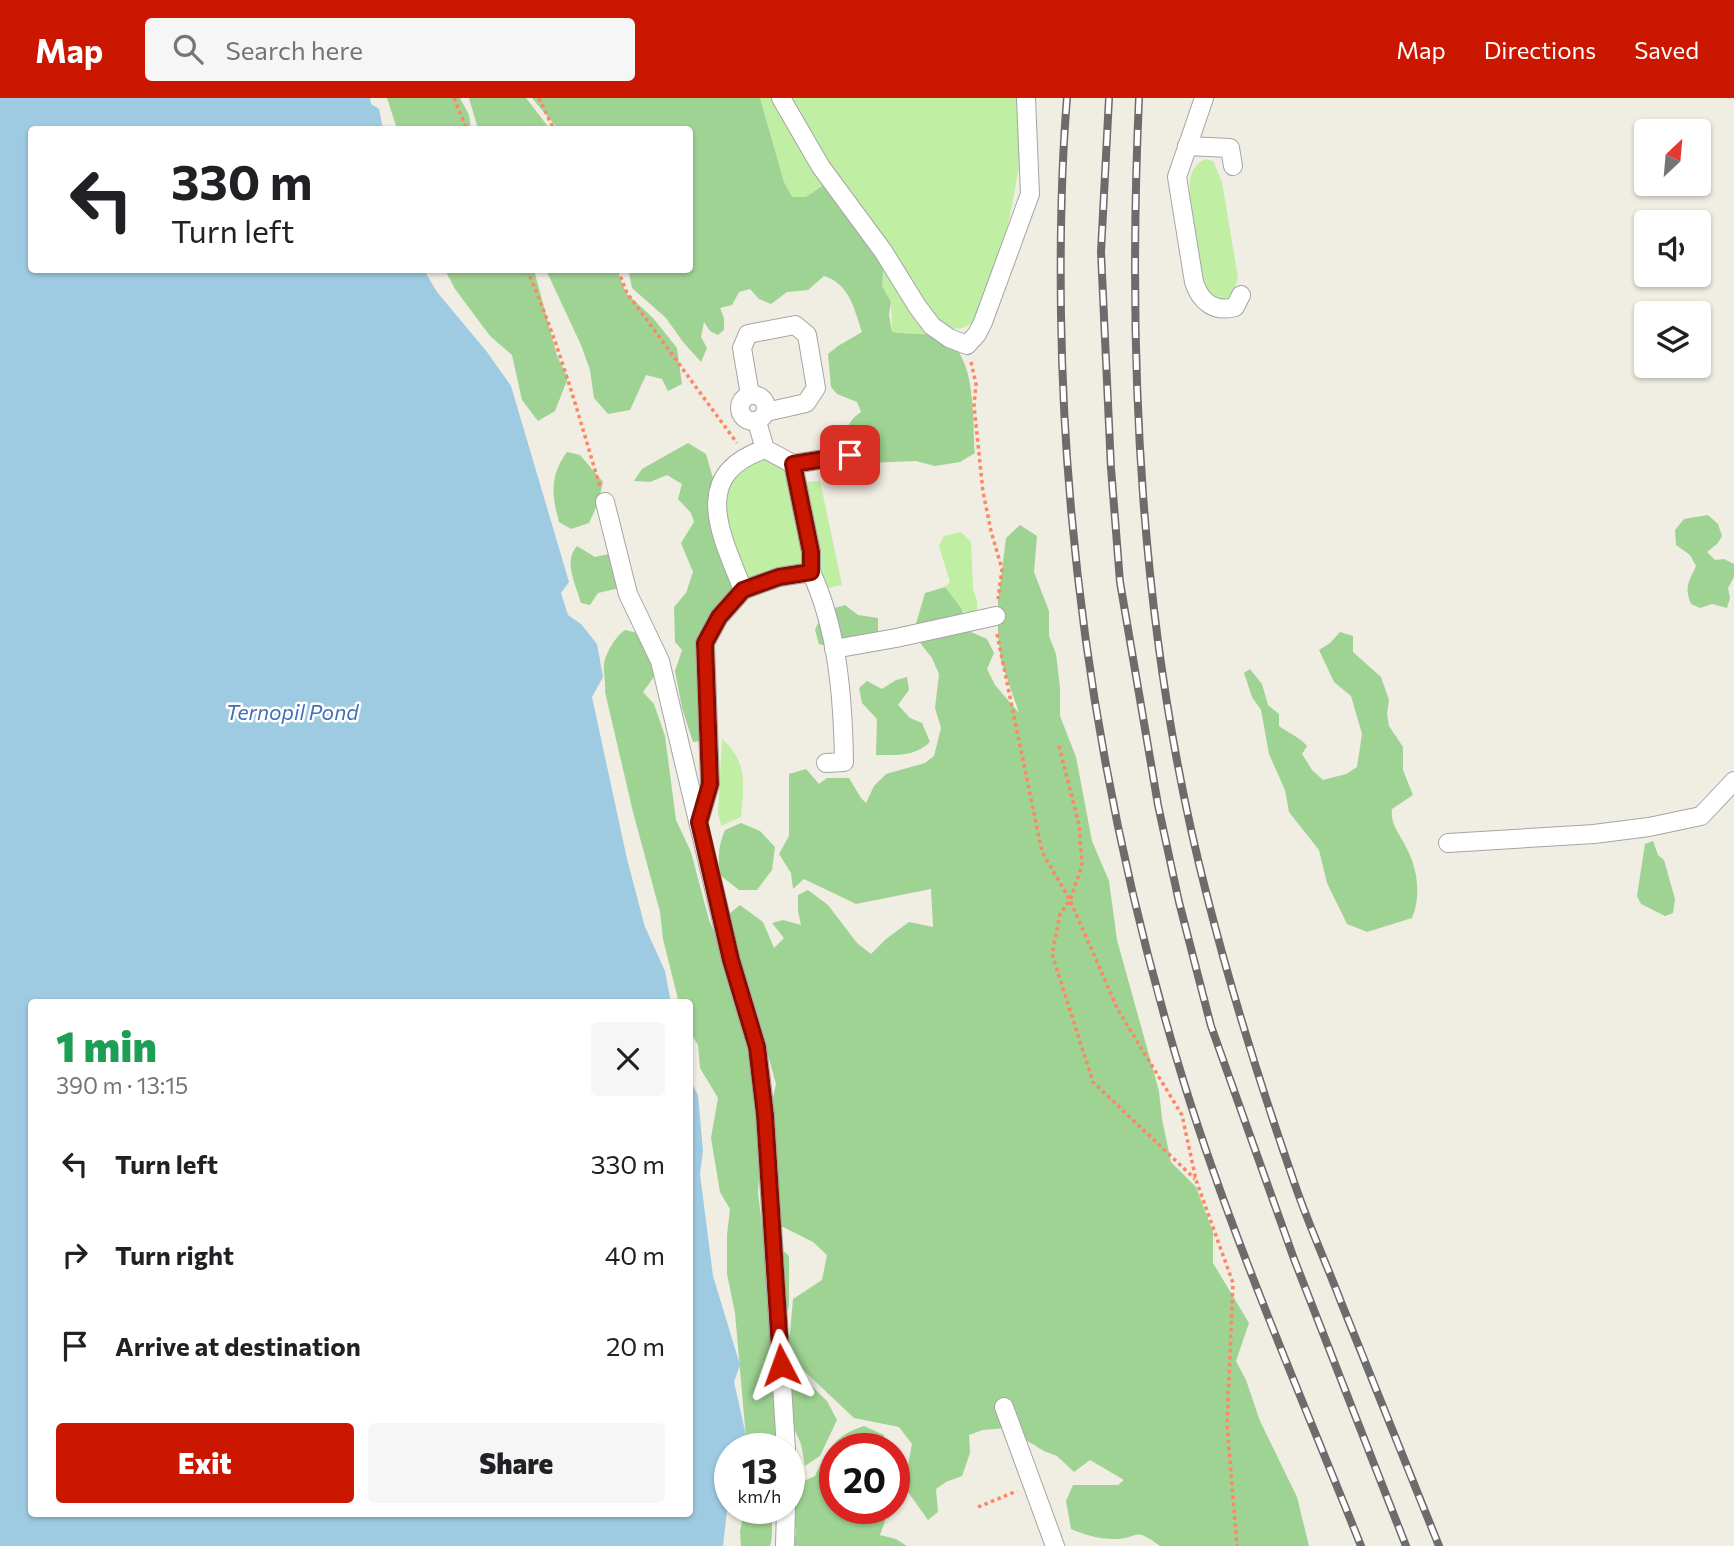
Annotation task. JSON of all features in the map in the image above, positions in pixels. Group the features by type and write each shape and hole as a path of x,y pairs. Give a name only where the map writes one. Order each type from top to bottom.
{"lane":[{"path":"781,98 821,167 883,251 932,326 949,338 967,345 977,334 1030,194 1026,98"},
{"path":"1204,98 1177,177 1194,282 1199,296 1210,306 1226,310 1235,307 1241,295"},
{"path":"1187,146 1230,148 1233,166"},
{"path":"795,325 807,335 816,388 806,403 761,417 747,420 740,412 742,401 750,395 742,348 748,334 795,325"},
{"path":"761,417 765,449"},
{"path":"743,590 718,524 717,493 726,473 746,455 765,449 793,464 850,455"},
{"path":"793,464 811,552 811,572 821,593 834,649 844,762 826,763"},
{"path":"605,502 628,594 660,661 731,960 757,1047 765,1115 785,1433"},
{"path":"699,822 710,784 705,643 719,617 743,590 779,577 811,572"},
{"path":"834,649 996,616"},
{"path":"1448,843 1594,834 1649,827 1701,816 1734,781"},
{"path":"1004,1407 1055,1546"},
{"path":"785,1546 786,1524"}],"path":[{"path":"454,98 465,126"},
{"path":"539,98 552,126"},
{"path":"528,273 545,311 566,373 605,502"},
{"path":"619,273 627,293 746,455"},
{"path":"967,345 976,384 974,406 982,492 1002,569 995,625 1042,852 1070,900 1118,1010 1182,1115 1196,1180 1233,1283 1227,1425 1237,1546"},
{"path":"1059,747 1079,825 1082,866 1070,900 1060,914 1052,954 1093,1083 1196,1180"},
{"path":"978,1507 1032,1485"}],"green space":[{"path":"387,98 460,98 469,115 471,126 396,126"},
{"path":"469,98 526,98 548,126 477,126"},
{"path":"532,98 760,98 784,182 792,197 806,197 825,184 884,261 882,286 891,302 889,315 892,332 941,338 953,345 962,357 971,388 975,453 960,462 935,466 916,461 867,463 849,448 843,439 849,424 861,412 857,402 837,394 831,387 828,354 862,332 850,298 840,285 824,276 808,290 787,292 771,304 759,299 750,289 739,292 732,305 720,308 724,318 724,330 718,335 710,331 704,322 701,337 707,348 701,362 666,318 632,288 629,273 693,273 693,126 555,126"},
{"path":"760,98 772,98 825,184 806,197 792,198 784,182"},
{"path":"787,98 1018,98 1019,163 1008,225 984,301 975,318 965,327 951,328 931,316 837,183"},
{"path":"1205,159 1213,161 1222,182 1238,278 1230,301 1221,304 1205,285 1197,256 1192,220 1190,180 1194,168"},
{"path":"884,261 940,337 892,332 891,302 882,287"},
{"path":"447,273 535,273 557,356 568,378 555,411 538,421 522,400 512,355 490,336 455,289"},
{"path":"547,273 618,273 626,293 653,318 677,348 682,384 668,391 662,379 646,375 630,410 608,414 594,398 590,370"},
{"path":"688,443 706,454 729,535 746,577 710,626 709,740 693,742 682,708 675,671 682,650 675,642 674,607 686,593 693,572 681,543 694,522 691,513 678,499 682,484 667,475 650,482 634,481 642,469"},
{"path":"567,452 580,455 603,482 589,523 571,529 559,522 554,495 557,469"},
{"path":"761,457 784,467 790,479 806,554 802,564 750,581 743,577 727,526 724,486 731,473"},
{"path":"820,481 842,585 824,589 802,486 807,482"},
{"path":"1708,515 1718,524 1722,536 1707,552 1715,560 1724,559 1734,564 1734,577 1728,588 1730,598 1727,608 1712,604 1700,608 1691,604 1689,580 1696,566 1690,555 1676,545 1675,530 1684,519"},
{"path":"1020,525 1037,536 1034,572 1049,611 1049,636 1056,654 1060,687 1060,716 1076,757 1092,841 1109,881 1117,940 1159,1091 1171,1162 1196,1187 1213,1232 1213,1263 1249,1323 1236,1361 1246,1380 1260,1421 1297,1497 1309,1546 1160,1546 1140,1535 1108,1539 1076,1531 1071,1529 1066,1501 1073,1485 1118,1485 1124,1480 1090,1460 1074,1472 1057,1456 1006,1428 983,1430 969,1435 970,1453 962,1476 936,1489 938,1512 928,1520 910,1495 910,1433 904,1433 899,1427 854,1418 784,1349 790,1333 793,1299 822,1280 827,1255 813,1242 781,1226 773,1173 776,1131 772,1102 776,1084 753,1001 723,919 740,905 763,922 774,948 784,938 772,923 783,920 801,925 798,895 808,890 828,905 857,943 871,954 909,922 933,927 931,889 856,904 804,879 793,889 791,873 779,854 789,836 789,774 806,769 819,784 827,778 849,778 866,803 874,786 886,774 925,763 934,756 941,728 935,708 939,674 932,658 913,634 925,593 945,587 961,608 971,632 987,639 994,653 987,669 995,685 1019,713 1001,661 998,636 998,601 1006,538"},
{"path":"961,532 971,542 977,612 963,612 945,587 950,582 939,546 944,536"},
{"path":"577,546 595,557 613,553 620,588 598,593 590,605 581,603 572,573 571,559"},
{"path":"845,605 858,615 878,618 878,633 827,646 819,644 815,630 823,615"},
{"path":"625,630 642,634 656,674 643,692 654,704 665,736 676,820 691,852 709,920 747,1006 763,1121 758,1193 762,1225 769,1238 789,1256 789,1306 781,1332 786,1361 827,1401 837,1420 831,1433 819,1433 819,1457 805,1466 805,1433 796,1433 792,1424 788,1433 746,1433 735,1313 727,1274 730,1209 720,1192 711,1138 718,1098 700,1068 698,1045 693,1037 693,999 678,999 663,939 660,912 605,692 605,659 615,640"},
{"path":"1340,632 1353,636 1353,652 1381,677 1389,700 1389,726 1403,747 1403,770 1413,795 1392,809 1392,815 1394,825 1414,866 1417,884 1415,910 1412,918 1367,932 1347,924 1327,883 1319,850 1289,812 1285,790 1269,754 1261,710 1252,697 1244,673 1250,669 1262,684 1268,705 1279,714 1279,726 1307,746 1302,754 1312,770 1323,780 1346,774 1357,767 1362,734 1351,696 1334,682 1319,650"},
{"path":"907,677 909,690 898,705 910,718 922,723 930,742 911,753 876,755 877,719 862,703 859,688 867,681 882,689"},
{"path":"722,739 736,756 743,784 741,817 721,826 718,813"},
{"path":"741,823 760,831 775,847 772,870 757,890 739,890 720,875 719,852 725,830"},
{"path":"1653,841 1658,855 1664,860 1675,899 1673,913 1665,916 1641,904 1637,896 1645,844"},
{"path":"864,1426 880,1433 848,1433"},
{"path":"819,1468 819,1524 884,1524 880,1535 896,1539 907,1546 792,1546 796,1534 795,1524 805,1524 805,1480 815,1476"},
{"path":"742,1524 772,1524 770,1546 741,1546"}],"water":[{"name":"Ternopil Pond","path":"0,98 370,98 371,104 379,109 382,126 28,126 28,273 426,273 437,292 487,352 511,386 569,582 561,593 568,615 581,624 597,644 603,677 592,697 627,859 645,927 665,971 670,999 28,999 28,1517 693,1517 693,1086 698,1095 703,1151 700,1174 713,1276 740,1365 734,1382 745,1433 714,1433 714,1524 725,1524 723,1546 0,1546"}],"railway":[{"path":"1067,98 1061,234 1064,413 1082,607 1113,800 1157,990 1203,1142 1268,1316 1361,1546"},
{"path":"1109,98 1101,252 1111,468 1120,582 1158,805 1179,902 1211,1026 1294,1259 1406,1546"},
{"path":"1139,98 1135,298 1143,500 1166,699 1184,798 1207,896 1246,1037 1297,1192 1439,1546"}],"route":[{"path":"781,1365 765,1115 757,1047 731,960 699,822 710,784 705,643 719,617 743,590 779,577 811,572 811,552 793,464 850,455"}]}
